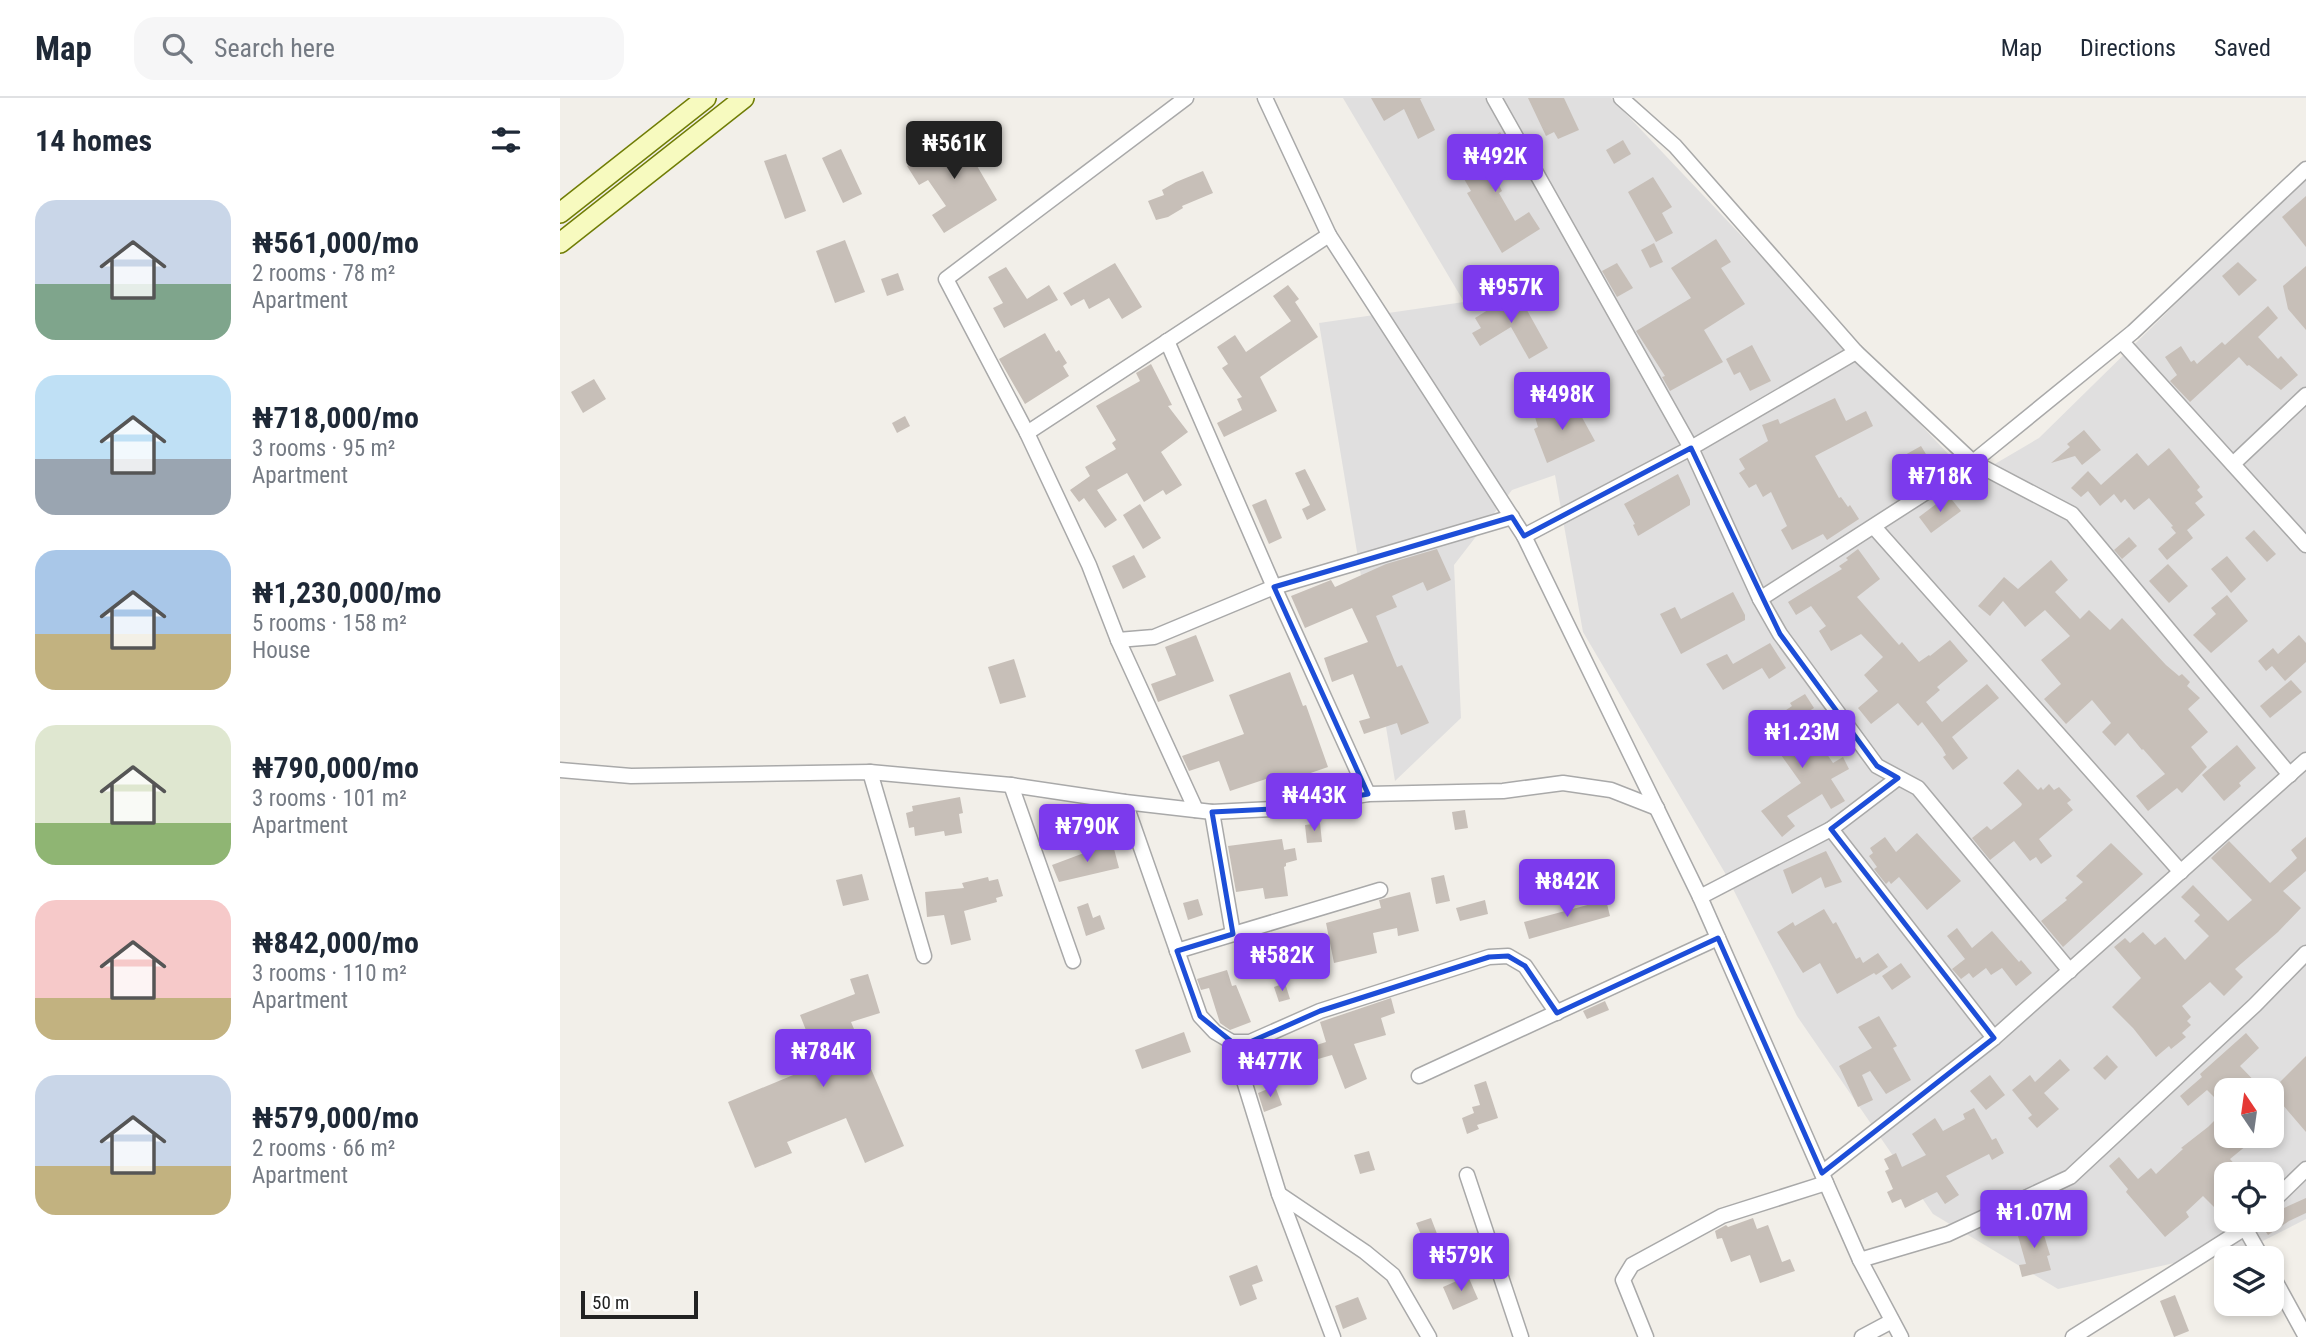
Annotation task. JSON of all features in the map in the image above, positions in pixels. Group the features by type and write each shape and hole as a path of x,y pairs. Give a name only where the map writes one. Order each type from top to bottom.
{"main road":[{"path":"560,213 706,98"},
{"path":"560,243 744,98"}],"street":[{"path":"1186,98 946,279 1027,433 1089,565 1118,640 1196,810"},
{"path":"1265,98 1329,235 1524,536 1700,897 1860,1260 1901,1337"},
{"path":"1494,98 1691,447 1760,599 1780,634 1877,766 1918,788 2070,971"},
{"path":"1621,98 1675,146 1856,352 1973,462 2072,514 2290,775"},
{"path":"1760,599 1973,462 2122,342 2306,169"},
{"path":"1027,433 1329,235"},
{"path":"1167,341 1368,794"},
{"path":"2122,342 2306,545"},
{"path":"1524,536 1691,447 1856,352"},
{"path":"2233,464 2306,395"},
{"path":"1118,640 1154,637 1274,587 1512,517"},
{"path":"1874,527 2181,872"},
{"path":"1646,1337 1623,1280 1632,1265 1722,1216 1824,1178 1994,1038 2306,760"},
{"path":"560,770 631,776 870,772 1011,785 1212,812 1291,808 1368,794 1503,791 1563,783 1611,790 1657,808"},
{"path":"870,772 924,956"},
{"path":"1700,897 1831,829 1898,778"},
{"path":"1011,785 1073,961"},
{"path":"1125,802 1200,1016 1214,1032 1232,1042 1250,1042 1320,1011 1489,957 1508,956 1525,966 1557,1013"},
{"path":"1212,812 1233,934"},
{"path":"1831,829 1994,1038"},
{"path":"1177,951 1380,890"},
{"path":"1419,1076 1718,938"},
{"path":"1860,1260 1948,1234 2070,1177 2255,1005 2306,953"},
{"path":"1232,1042 1279,1195 1333,1337"},
{"path":"2284,1190 2306,1169"},
{"path":"1467,1175 1521,1337"},
{"path":"1279,1195 1365,1252 1393,1275 1429,1337"},
{"path":"2073,1337 2237,1232"},
{"path":"2284,1297 2306,1337"},
{"path":"1862,1337 1892,1321"}],"highlighted area":[{"path":"1691,448 1780,634 1877,766 1898,778 1831,829 1994,1038 1822,1173 1718,938 1557,1013 1525,966 1508,956 1489,957 1320,1011 1250,1042 1232,1042 1200,1016 1177,951 1233,934 1212,812 1291,808 1368,794 1274,587 1512,517 1524,536"}],"shaded area":[{"path":"1343,98 1611,98 1971,478 2039,438 2306,176 2306,1219 2284,1230 2284,1162 2214,1162 2214,1232 2280,1232 2255,1245 2214,1246 2214,1254 2058,1289 1933,1214 1797,1016 1725,873 1583,632 1555,475 1512,490 1454,565 1461,718 1395,781 1319,323 1464,302"}],"building":[{"path":"1371,98 1422,98 1420,99 1435,130 1418,139 1404,109 1384,121"},
{"path":"1528,98 1564,98 1579,130 1558,139 1554,132 1546,136"},
{"path":"962,132 974,151 970,154 997,200 944,233 932,215 946,206 928,180 919,185 907,166"},
{"path":"1500,132 1518,160 1494,175 1502,191 1499,193 1515,221 1529,212 1540,229 1502,253 1467,193 1471,191 1456,165 1488,147 1485,142"},
{"path":"1623,140 1631,154 1614,164 1606,150"},
{"path":"841,149 862,194 843,203 822,158"},
{"path":"786,154 806,211 785,219 764,161"},
{"path":"1203,171 1213,193 1182,206 1183,208 1168,217 1156,220 1148,201 1164,195 1162,190 1176,182"},
{"path":"1653,177 1672,207 1662,213 1673,233 1656,242 1628,192"},
{"path":"2306,196 2306,247 2282,217"},
{"path":"1716,239 1731,262 1721,268 1745,304 1704,330 1723,362 1670,391 1662,377 1665,376 1636,331 1691,298 1671,268"},
{"path":"845,240 865,292 835,303 816,251"},
{"path":"1654,243 1663,262 1650,268 1641,250"},
{"path":"2238,262 2257,280 2239,296 2222,276"},
{"path":"1115,263 1142,307 1122,319 1109,298 1089,309 1084,299 1071,306 1063,293"},
{"path":"1617,263 1633,288 1617,297 1602,271"},
{"path":"1550,265 1559,279 1524,301 1515,287"},
{"path":"2306,266 2306,330 2288,309 2283,286"},
{"path":"1006,267 1027,299 1049,285 1058,300 1004,328 993,308 1003,303 988,277"},
{"path":"898,273 904,290 887,296 881,279"},
{"path":"1288,285 1299,299 1295,302 1318,337 1260,377 1277,411 1224,437 1217,423 1242,410 1237,399 1242,397 1222,368 1228,364 1217,347 1235,335 1246,352 1291,321 1273,296"},
{"path":"1517,292 1548,348 1529,359 1511,327 1480,346 1472,333 1481,328 1475,318"},
{"path":"2268,306 2278,318 2258,337 2278,359 2281,356 2298,375 2281,390 2247,366 2239,357 2190,402 2170,381 2177,375 2165,357 2181,346 2191,362 2194,360 2197,364 2222,342 2225,345"},
{"path":"1045,333 1056,352 1059,350 1067,363 1063,366 1069,376 1025,404 999,359"},
{"path":"1752,345 1771,381 1750,391 1740,372 1734,375 1726,359"},
{"path":"1151,364 1172,405 1168,406 1188,432 1161,452 1182,485 1166,495 1163,490 1144,502 1127,473 1097,490 1117,520 1105,528 1084,498 1079,502 1070,490 1090,476 1085,467 1116,449 1112,443 1116,440 1096,406 1140,381 1136,373"},
{"path":"594,379 606,399 583,413 571,392"},
{"path":"1835,398 1846,421 1866,411 1873,426 1815,456 1839,498 1841,497 1848,507 1850,505 1859,519 1827,540 1823,534 1792,550 1781,530 1787,526 1771,492 1763,497 1756,484 1749,488 1739,473 1745,469 1739,459 1768,441 1762,425 1778,419 1780,424"},
{"path":"1573,401 1595,441 1547,463 1534,429 1538,427 1535,417"},
{"path":"905,416 910,426 897,433 892,423"},
{"path":"2084,430 2101,450 2082,465 2075,456 2051,463 2070,447 2067,444"},
{"path":"1921,446 1929,459 1913,468 1921,481 1910,488 1894,461"},
{"path":"2169,448 2200,487 2197,490 2203,497 2195,503 2205,515 2187,530 2193,538 2167,560 2158,549 2176,533 2149,498 2134,510 2125,499 2121,503 2114,494 2100,506 2088,491 2081,497 2071,488 2088,471 2101,485 2137,453 2148,466"},
{"path":"1305,469 1326,510 1307,520 1302,509 1310,505 1295,473"},
{"path":"1678,474 1690,505 1638,536 1624,504"},
{"path":"1948,495 1961,511 1931,533 1919,517"},
{"path":"1266,499 1282,538 1269,544 1252,505"},
{"path":"1140,504 1161,538 1143,549 1123,515"},
{"path":"2254,530 2276,554 2267,562 2245,538"},
{"path":"2129,537 2137,546 2122,559 2114,550"},
{"path":"1437,549 1451,580 1427,591 1423,582 1392,596 1397,607 1376,616 1397,667 1402,665 1429,723 1401,735 1397,723 1364,734 1359,721 1370,718 1353,674 1332,682 1324,658 1368,642 1352,608 1305,628 1291,596 1331,580 1335,587 1386,564"},
{"path":"1858,549 1880,579 1857,597 1899,645 1902,642 1919,662 1950,640 1968,661 1937,687 1940,690 1926,702 1942,722 1987,684 1999,698 1952,737 1968,758 1953,770 1943,757 1946,755 1942,748 1922,722 1918,726 1898,703 1871,724 1858,708 1878,691 1864,675 1883,657 1861,634 1831,651 1819,631 1826,626 1811,606 1796,615 1788,602 1842,569 1839,566"},
{"path":"1134,555 1146,577 1123,589 1112,566"},
{"path":"2227,556 2246,579 2231,593 2211,569"},
{"path":"2051,560 2068,580 2055,592 2080,619 2089,610 2110,630 2122,618 2166,665 2190,682 2187,686 2200,698 2188,709 2208,732 2191,747 2207,767 2182,793 2177,788 2148,811 2136,796 2165,774 2143,749 2128,733 2115,746 2102,732 2111,723 2092,700 2066,724 2044,699 2061,684 2041,660 2070,636 2045,610 2025,627 2003,601 1990,616 1978,606 2004,577 2018,589"},
{"path":"2168,564 2188,586 2169,603 2149,581"},
{"path":"1733,592 1745,620 1681,654 1660,614 1675,607 1681,619"},
{"path":"2227,595 2248,621 2211,653 2193,635 2216,614 2211,608"},
{"path":"1196,635 1214,681 1158,702 1151,684 1176,675 1165,647"},
{"path":"2299,635 2306,643 2306,662 2285,681 2272,666 2266,671 2258,661 2273,648 2278,654"},
{"path":"1770,643 1786,668 1769,679 1762,668 1723,690 1706,664 1727,654 1733,664"},
{"path":"1014,659 1026,697 1000,704 988,667"},
{"path":"1290,672 1303,706 1306,705 1328,767 1302,776 1307,790 1277,799 1269,778 1230,791 1219,761 1189,771 1182,756 1244,734 1229,695"},
{"path":"2291,680 2302,692 2270,718 2260,706"},
{"path":"1805,694 1814,708 1780,729 1799,755 1818,741 1833,763 1843,757 1849,769 1831,779 1845,801 1831,809 1822,794 1787,816 1795,826 1782,837 1761,811 1801,783 1761,727"},
{"path":"2237,745 2256,768 2224,801 2202,775"},
{"path":"2018,769 2038,790 2041,787 2043,790 2049,784 2054,790 2059,787 2071,800 2067,803 2073,810 2039,839 2052,856 2041,864 2036,857 2030,861 2014,841 1990,860 1972,838 1987,826 1991,830 2021,806 2003,783"},
{"path":"960,797 963,813 959,814 962,833 945,836 944,831 915,836 914,827 909,828 906,813 913,811 912,806"},
{"path":"1465,810 1468,828 1455,830 1452,812"},
{"path":"1320,823 1322,842 1307,843 1305,825"},
{"path":"1917,833 1961,881 1927,910 1899,877 1891,884 1889,881 1886,884 1874,869 1877,867 1869,856 1873,853 1870,848 1885,837 1896,852"},
{"path":"2306,837 2306,871 2283,891 2301,908 2235,969 2243,977 2224,996 2210,982 2182,1006 2191,1017 2187,1021 2191,1025 2182,1033 2186,1037 2156,1057 2112,1007 2141,978 2114,947 2125,938 2130,943 2143,932 2155,945 2165,937 2185,960 2209,936 2194,921 2200,915 2181,897 2193,885 2228,921 2252,900 2211,858 2229,841 2270,883 2297,858 2291,850"},
{"path":"1282,839 1284,850 1295,848 1297,860 1286,863 1284,867 1288,896 1265,899 1263,888 1236,892 1228,846"},
{"path":"2111,843 2143,874 2063,947 2041,921 2067,900 2065,898 2083,882 2076,876"},
{"path":"1113,845 1119,868 1059,882 1052,865 1084,853 1083,851"},
{"path":"1826,851 1842,882 1825,888 1821,877 1792,894 1783,870"},
{"path":"862,874 869,900 843,906 836,880"},
{"path":"1444,875 1450,901 1436,904 1431,878"},
{"path":"988,877 989,881 998,879 1003,896 996,898 997,902 964,911 971,940 951,945 944,915 927,917 925,892 964,888 962,883"},
{"path":"1410,892 1419,931 1398,936 1397,928 1373,933 1377,953 1334,963 1326,923 1381,908 1379,900"},
{"path":"1198,899 1203,915 1188,920 1183,903"},
{"path":"1485,900 1488,914 1460,921 1456,908"},
{"path":"1606,900 1610,916 1529,939 1524,922"},
{"path":"1088,903 1093,918 1100,915 1105,929 1086,936 1077,907"},
{"path":"1824,909 1833,924 1836,922 1856,959 1860,957 1863,963 1878,953 1888,967 1837,994 1820,963 1803,973 1777,932 1793,922 1795,926"},
{"path":"1957,928 1972,948 1992,931 2032,973 2016,986 2002,968 1991,975 1986,968 1973,978 1969,973 1961,979 1952,969 1965,959 1947,936"},
{"path":"1901,963 1911,977 1892,990 1882,976"},
{"path":"1227,970 1232,986 1236,985 1251,1022 1230,1030 1220,1023 1209,988 1201,990 1197,979"},
{"path":"868,974 880,1013 851,1022 904,1146 865,1163 846,1118 787,1142 792,1153 755,1168 728,1102 822,1063 800,1015 855,994 850,979"},
{"path":"1285,983 1290,999 1279,1002 1274,987"},
{"path":"1391,998 1395,1013 1381,1018 1386,1035 1354,1044 1367,1079 1345,1089 1332,1055 1311,1061 1307,1048 1326,1042 1320,1022"},
{"path":"1605,1001 1609,1010 1587,1019 1583,1011"},
{"path":"1879,1016 1897,1046 1893,1048 1911,1080 1886,1094 1870,1071 1862,1075 1873,1100 1858,1107 1839,1066 1872,1048 1858,1027"},
{"path":"1184,1032 1191,1052 1142,1069 1135,1050"},
{"path":"2246,1033 2259,1048 2240,1066 2252,1078 2214,1078 2214,1097 2207,1090 2188,1106 2180,1096 2202,1077 2200,1074"},
{"path":"2107,1055 2118,1067 2105,1080 2093,1068"},
{"path":"2306,1056 2306,1132 2284,1106 2284,1078"},
{"path":"2060,1059 2070,1070 2044,1093 2059,1109 2037,1128 2028,1118 2032,1115 2012,1090 2030,1075 2035,1082"},
{"path":"1990,1075 2005,1095 1986,1110 1970,1091"},
{"path":"1486,1081 1498,1118 1477,1125 1479,1129 1467,1134 1462,1118 1474,1113 1472,1107 1480,1105 1474,1085"},
{"path":"1275,1086 1282,1105 1264,1112 1258,1093"},
{"path":"1974,1108 1992,1140 1996,1138 2004,1153 1992,1160 1989,1154 1946,1176 1959,1195 1945,1204 1937,1192 1905,1208 1901,1199 1892,1203 1887,1192 1893,1189 1885,1171 1889,1169 1884,1159 1896,1153 1902,1167 1926,1155 1912,1134 1935,1118 1943,1131 1965,1119 1963,1114"},
{"path":"2214,1121 2214,1148 2243,1148 2230,1159 2233,1162 2214,1162 2214,1207 2203,1196 2186,1212 2189,1217 2165,1237 2126,1192 2128,1189 2109,1166 2119,1157 2138,1179 2151,1168 2156,1174 2183,1149 2181,1148"},
{"path":"1369,1151 1375,1170 1360,1174 1354,1155"},
{"path":"2306,1198 2306,1213 2284,1224 2284,1208"},
{"path":"1431,1218 1439,1239 1442,1237 1447,1249 1430,1256 1416,1223"},
{"path":"1753,1218 1757,1229 1768,1225 1782,1262 1790,1259 1795,1271 1760,1283 1750,1255 1731,1262 1722,1238 1717,1239 1715,1231 1726,1225 1728,1227"},
{"path":"2040,1222 2050,1255 2047,1256 2051,1270 2022,1277 2019,1265 2026,1264 2016,1229"},
{"path":"1257,1265 1263,1281 1252,1285 1257,1299 1240,1306 1229,1276"},
{"path":"1468,1276 1478,1299 1453,1310 1443,1287"},
{"path":"2175,1295 2189,1331 2174,1337 2160,1301"},
{"path":"1358,1297 1367,1319 1343,1329 1335,1306"}]}
